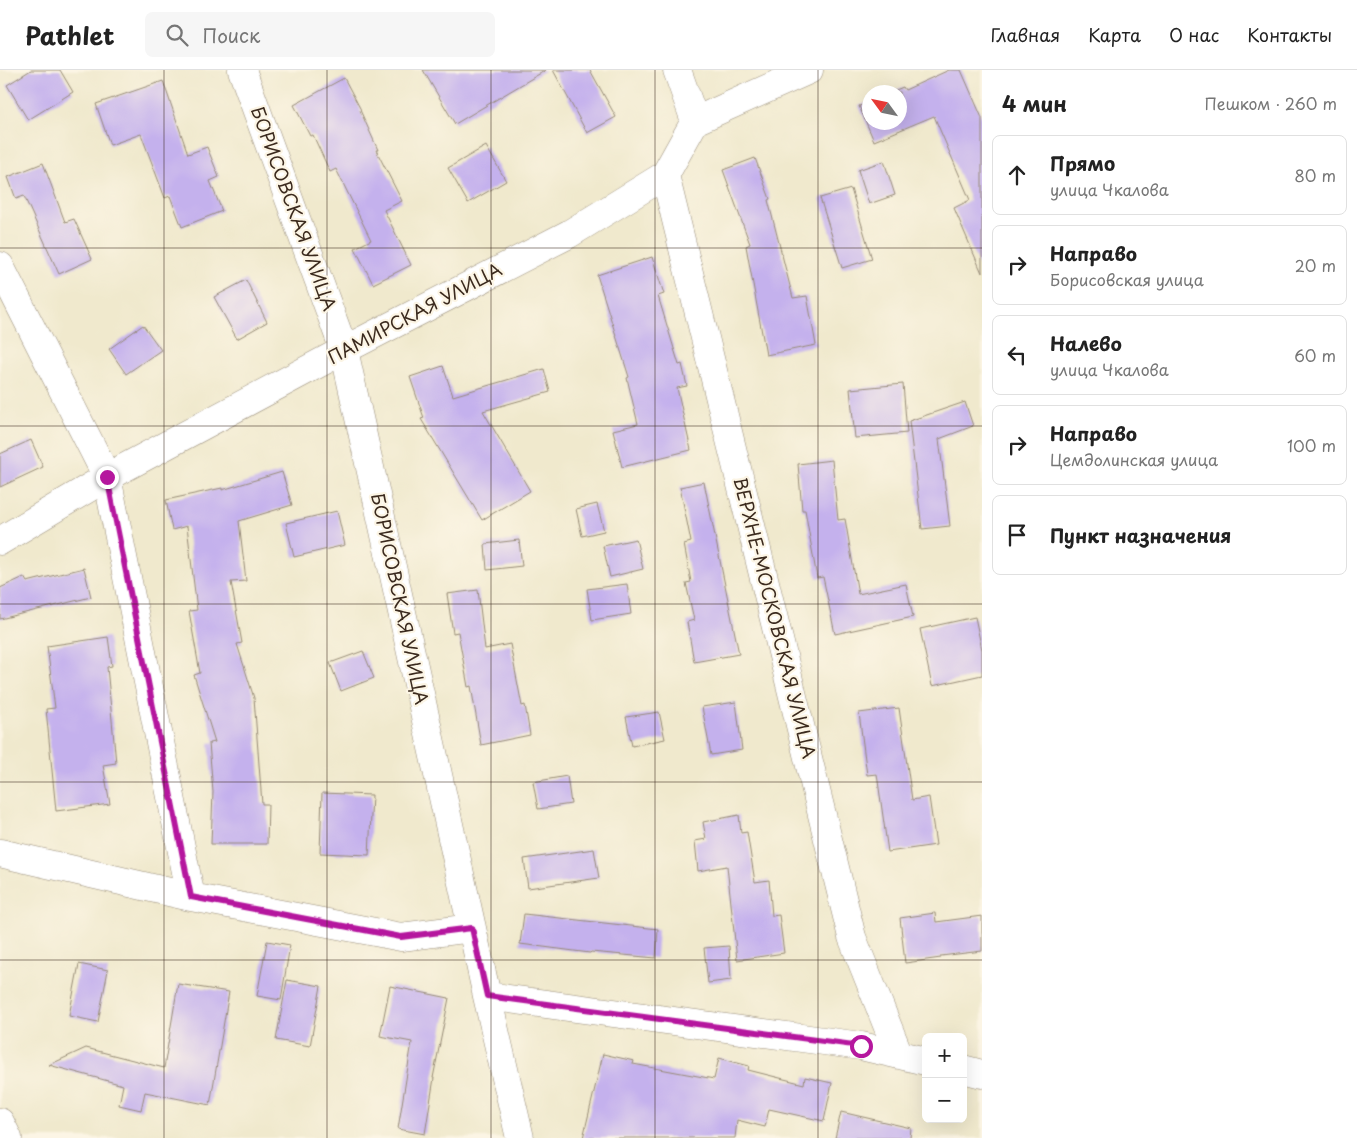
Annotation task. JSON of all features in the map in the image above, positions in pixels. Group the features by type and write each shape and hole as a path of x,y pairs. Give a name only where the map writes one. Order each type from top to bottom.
{"street":[{"name":"БОРИСОВСКАЯ УЛИЦА","path":"242,70 344,350 520,1138"},
{"path":"676,70 695,121 809,70"},
{"name":"ПАМИРСКАЯ УЛИЦА","path":"0,541 107,477 344,350 569,234 665,175 695,121"},
{"name":"ВЕРХНЕ-МОСКОВСКАЯ УЛИЦА","path":"665,175 852,937 899,1055"},
{"path":"0,266 107,477 191,897"},
{"path":"0,853 191,897 401,937 472,928"},
{"path":"487,996 861,1046 922,1060"},
{"path":"967,1070 982,1074"},
{"path":"0,1122 8,1138"}],"building":[{"path":"31,70 60,70 73,92 28,120 7,85"},
{"path":"423,70 546,70 455,124"},
{"path":"553,70 590,70 616,117 587,133"},
{"path":"949,70 961,70 982,118 982,273 954,208 970,200 934,116 907,127 907,89"},
{"path":"344,78 361,110 378,150 376,150 402,201 384,210 411,265 373,284 355,248 371,240 336,169 330,172 313,135 310,136 294,105"},
{"path":"163,81 188,154 207,147 219,177 210,181 222,211 182,227 170,196 165,198 141,134 110,145 96,104"},
{"path":"869,130 900,130 874,141"},
{"path":"486,146 506,181 468,203 448,168"},
{"path":"755,158 770,199 768,200 793,298 807,296 816,345 766,355 746,246 750,244 723,170"},
{"path":"884,161 895,195 869,204 858,170"},
{"path":"43,163 65,222 74,219 92,259 59,274 24,196 16,199 8,177"},
{"path":"851,189 872,259 842,268 820,198"},
{"path":"652,257 664,294 658,296 679,365 682,364 687,386 677,388 691,450 622,467 613,430 638,424 627,378 629,377 597,275"},
{"path":"246,280 267,322 237,339 214,297"},
{"path":"143,325 161,350 126,374 109,349"},
{"path":"443,366 453,396 544,369 550,392 483,411 530,491 482,520 421,419 424,418 410,377"},
{"path":"903,384 907,433 855,438 850,389"},
{"path":"965,402 973,426 939,439 950,526 922,529 909,421"},
{"path":"31,440 43,467 0,487 0,454"},
{"path":"832,460 838,520 845,519 858,594 906,584 913,617 835,634 823,577 817,578 805,510 802,510 798,464"},
{"path":"282,472 292,505 239,521 246,581 231,582 242,643 237,644 254,698 262,804 268,804 267,844 211,844 213,792 209,743 215,742 194,675 200,673 189,611 197,610 187,526 172,530 166,500 222,488 222,490"},
{"path":"704,482 739,654 694,662 687,622 694,620 686,583 691,582 684,544 691,542 680,487"},
{"path":"597,504 604,531 582,536 576,509"},
{"path":"337,511 345,545 294,557 286,523"},
{"path":"636,539 643,569 610,577 603,546"},
{"path":"519,540 522,566 487,570 485,544"},
{"path":"84,568 91,597 0,619 0,588 24,577 27,582"},
{"path":"627,584 631,614 592,620 587,589"},
{"path":"478,590 485,649 510,644 522,706 525,705 530,735 481,745 471,686 468,687 458,632 453,633 447,594"},
{"path":"975,617 982,650 982,675 932,686 920,629"},
{"path":"108,637 112,666 107,667 116,763 103,765 110,804 56,811 46,709 55,708 47,646"},
{"path":"363,651 374,678 341,691 330,663"},
{"path":"736,702 742,750 711,755 702,707"},
{"path":"899,708 912,800 929,797 936,845 888,852 877,774 867,775 859,713"},
{"path":"659,712 665,739 632,746 626,717"},
{"path":"567,776 571,804 538,809 533,782"},
{"path":"322,793 372,795 369,855 320,853"},
{"path":"739,815 741,833 747,832 755,882 769,880 772,916 779,915 784,953 737,960 727,866 698,871 695,841 706,839 703,822"},
{"path":"594,849 599,878 528,888 524,859"},
{"path":"935,913 936,922 982,916 982,951 905,963 900,918"},
{"path":"524,914 658,929 656,958 590,953 520,944"},
{"path":"267,941 290,945 281,1000 257,996"},
{"path":"729,946 731,980 708,983 704,948"},
{"path":"79,964 108,970 98,1022 69,1016"},
{"path":"287,980 321,986 310,1046 276,1040"},
{"path":"178,984 229,992 210,1105 145,1092 141,1110 119,1105 123,1085 49,1065 86,1048 164,1068"},
{"path":"390,986 449,998 433,1078 425,1134 398,1129 412,1042 380,1036"},
{"path":"603,1054 634,1061 633,1064 714,1079 719,1058 749,1066 748,1070 804,1084 805,1077 832,1083 824,1121 769,1109 765,1127 737,1120 735,1138 583,1138"},
{"path":"841,1112 911,1128 910,1138 835,1138"}],"route":[{"path":"107,477 191,897 401,937 472,928 487,996 861,1046"}]}
